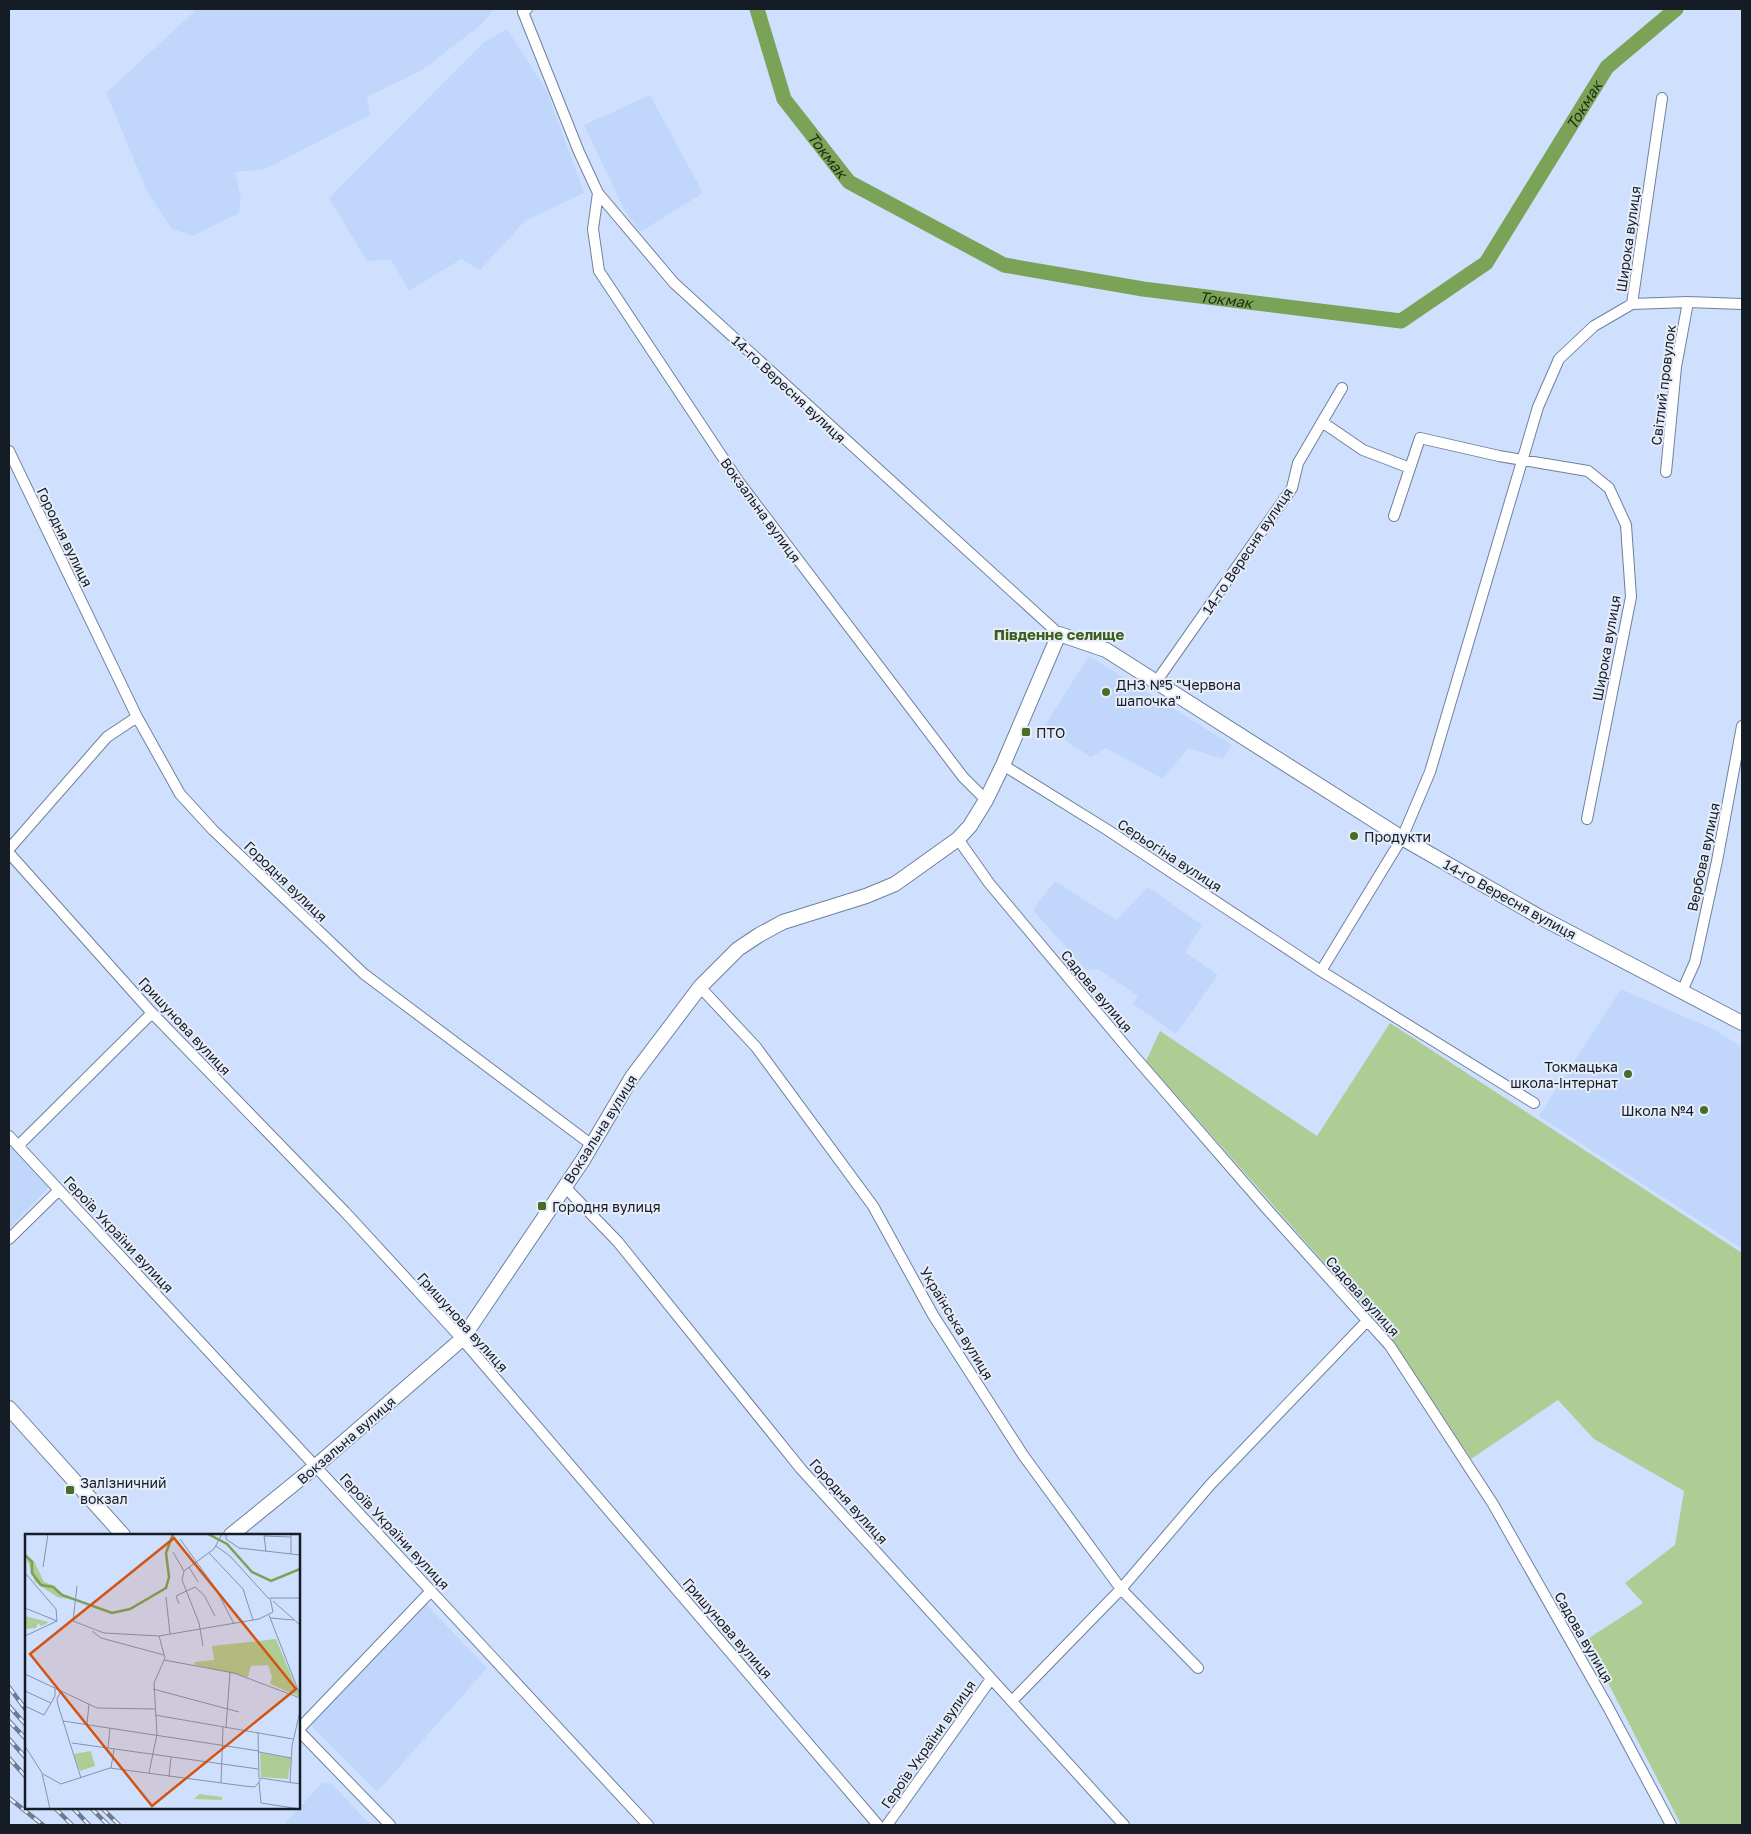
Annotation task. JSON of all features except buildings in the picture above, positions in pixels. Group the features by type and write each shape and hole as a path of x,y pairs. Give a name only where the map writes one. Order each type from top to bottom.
{"street":[{"name":"14-го Вересня вулиця","path":"527,9 523,12 579,152 598,193 674,283 1059,634 1106,650 1402,838 1538,916 1742,1024"},
{"name":"Широка вулиця","path":"1402,838 1430,772 1538,407 1559,359 1594,326 1632,304 1662,98"},
{"name":"Вокзальна вулиця","path":"598,193 593,229 599,271 614,295 739,482 963,777 986,800"},
{"path":"1632,304 1688,302 1742,304"},
{"name":"Світлий провулок","path":"1666,472 1676,367 1688,302"},
{"name":"14-го Вересня вулиця","path":"1156,682 1292,488 1298,463 1342,388"},
{"path":"1322,422 1363,450 1410,468"},
{"name":"Широка вулиця","path":"1394,516 1420,438 1521,460 1588,471 1609,488 1626,525 1631,596 1588,819"},
{"name":"Городня вулиця","path":"9,454 137,717 180,794 213,830 364,974 592,1145"},
{"name":"Вокзальна вулиця","path":"232,1534 316,1466 462,1340 583,1160 632,1077 700,987 738,949 759,934 783,922 866,896 895,884 958,839 970,826 986,800 1003,765 1059,634"},
{"path":"9,851 107,738 137,717"},
{"name":"Вербова вулиця","path":"1682,991 1695,962 1717,861 1742,726"},
{"name":"Серьогіна вулиця","path":"1003,765 1106,830 1320,971 1534,1103"},
{"path":"1320,971 1402,838"},
{"name":"Садова вулиця","path":"958,839 990,883 1128,1049 1390,1346 1492,1504 1608,1707 1670,1825"},
{"name":"Гришунова вулиця","path":"9,851 152,1013 345,1212 462,1340 878,1825"},
{"name":"Українська вулиця","path":"700,987 756,1046 873,1206 933,1314 1018,1447 1121,1589 1198,1668"},
{"path":"18,1146 152,1013"},
{"name":"Героїв України вулиця","path":"9,1136 648,1825"},
{"name":"Городня вулиця","path":"564,1186 618,1242 801,1469 1124,1825"},
{"path":"9,1238 59,1190"},
{"path":"1012,1701 1121,1589 1210,1485 1367,1321"},
{"path":"9,1408 122,1534"},
{"path":"300,1729 431,1591"},
{"name":"Героїв України вулиця","path":"887,1825 991,1679"},
{"path":"300,1731 390,1825"}],"shaded area":[{"path":"197,9 494,9 481,25 422,70 367,97 370,115 265,169 235,172 241,198 239,213 193,236 172,229 148,193 106,93"},
{"path":"507,29 547,91 584,193 525,221 480,270 461,259 409,291 391,260 367,261 329,198 483,43"},
{"path":"650,95 703,193 640,232 625,211 584,125"},
{"name":"ДНЗ №5 \"Червона шапочка\"","path":"1089,656 1232,745 1223,759 1188,748 1163,779 1106,748 1091,757 1044,727"},
{"path":"1055,881 1116,920 1148,887 1202,925 1185,952 1218,975 1176,1034 1133,1004 1138,996 1098,969 1086,970 1033,910"},
{"path":"1621,989 1717,1031 1742,1047 1742,1249 1539,1116"},
{"path":"9,1141 50,1186 9,1229"},
{"path":"425,1603 487,1668 377,1792 310,1725"},
{"path":"322,1783 332,1784 371,1825 287,1825 286,1822"}],"green space":[{"path":"1390,1023 1742,1253 1742,1825 1681,1825 1586,1640 1643,1603 1625,1583 1675,1545 1684,1491 1594,1439 1558,1400 1471,1459 1394,1342 1146,1061 1160,1031 1317,1136"}],"waterway":[{"name":"Токмак","path":"757,9 784,99 849,182 1004,265 1143,289 1401,321 1486,263 1607,67 1676,9"}],"railway":[{"path":"9,1687 25,1709"},
{"path":"9,1706 25,1724"},
{"path":"9,1721 25,1738"},
{"path":"9,1739 25,1757"},
{"path":"9,1758 25,1776"},
{"path":"9,1798 43,1825"},
{"path":"56,1809 72,1825"},
{"path":"74,1809 89,1825"},
{"path":"92,1809 108,1825"},
{"path":"103,1809 119,1825"}],"place":[{"name":"ДНЗ №5 \"Червона шапочка\"","path":"1106,692"},
{"name":"ПТО","path":"1026,732"},
{"name":"Продукти","path":"1354,836"},
{"name":"Токмацька школа-інтернат","path":"1628,1074"},
{"name":"Школа №4","path":"1704,1110"},
{"name":"Городня вулиця","path":"542,1206"},
{"name":"Залізничний вокзал","path":"70,1490"}],"district":[{"name":"Південне селище","path":"1059,634"}]}
